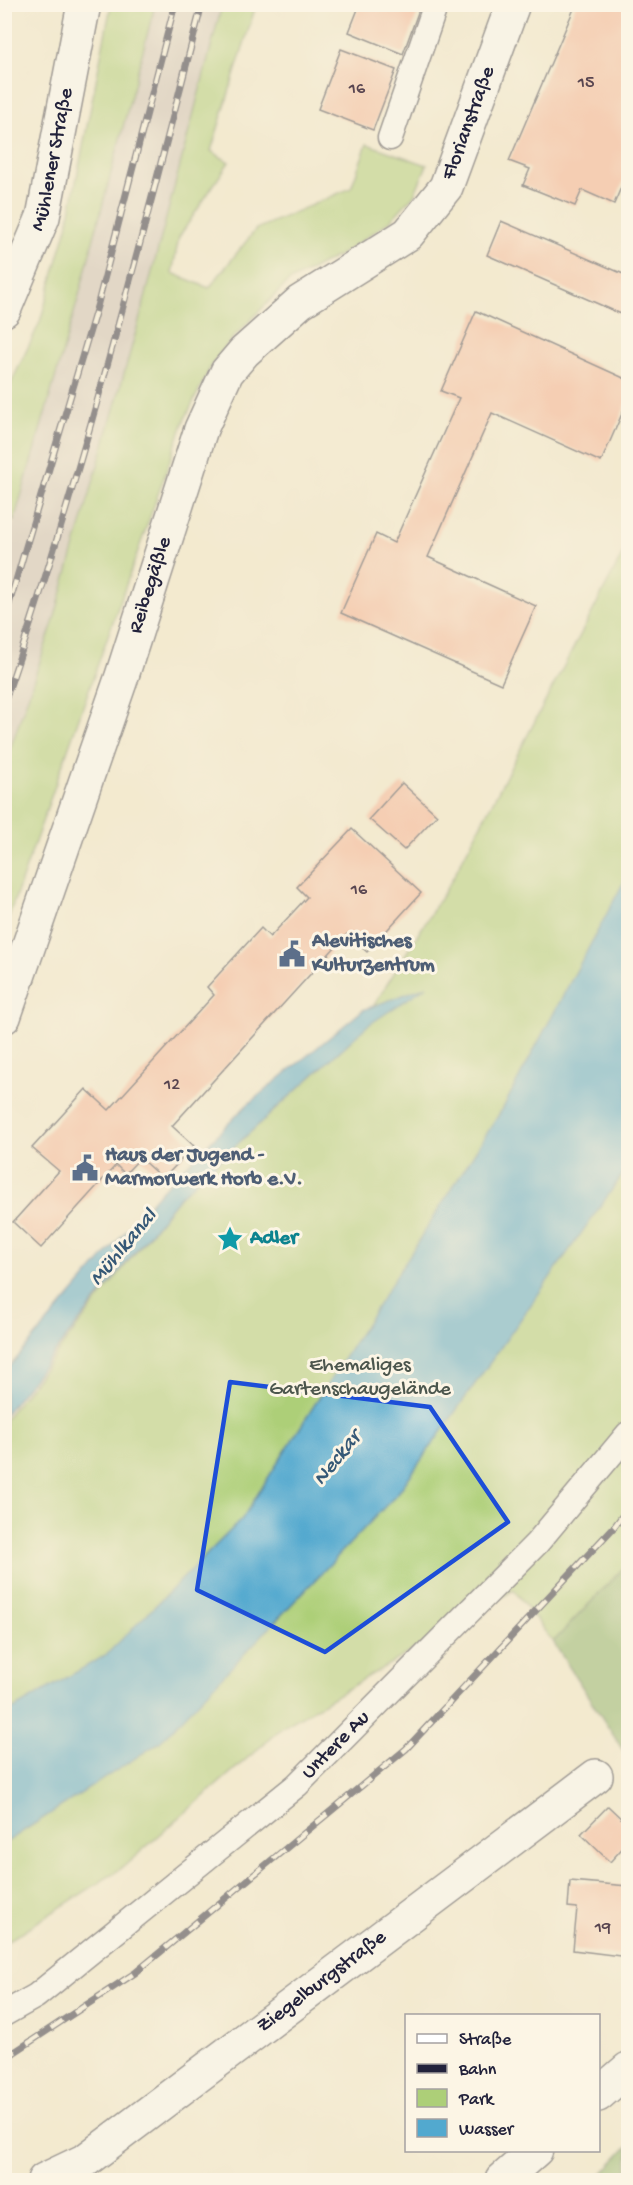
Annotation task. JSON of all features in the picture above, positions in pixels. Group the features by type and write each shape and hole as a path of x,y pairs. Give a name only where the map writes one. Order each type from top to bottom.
{"street":[{"name":"Mühlener Straße","path":"4,310 43,217 84,4"},
{"name":"Florianstraße","path":"408,234 446,187 513,4"},
{"name":"Reibegäßle","path":"4,1017 121,679 201,429 227,372 244,352 300,302 408,234"},
{"name":"Ziegelburgstraße","path":"44,2181 82,2170 596,1776"},
{"path":"600,2093 628,2069"},
{"path":"502,2181 535,2152"}],"lane":[{"path":"390,138 436,4"},
{"name":"Untere Au","path":"4,2014 36,1996 297,1785 537,1543 628,1434"}],"highlighted area":[{"path":"230,1382 430,1407 508,1522 325,1652 197,1590"}],"shaded area":[{"path":"155,5 222,5 141,314 53,623 5,764 5,553 78,299"}],"green space":[{"path":"111,5 155,5 78,299 14,521 5,510 5,396 40,322 67,227"},
{"path":"222,5 256,5 211,151 229,162 179,237 172,273 209,288 256,229 351,188 367,144 427,165 414,195 390,221 345,252 288,282 231,340 212,364 184,421 5,927 5,764 53,623 141,314"},
{"name":"Ehemaliges Gartenschaugelände","path":"628,544 628,1563 553,1642 514,1590 283,1727 122,1868 5,1943 5,1419 179,1197 353,1039 450,883"},
{"path":"628,1563 628,1758 553,1642"},
{"path":"628,2146 628,2180 596,2180"}],"water":[{"name":"Neckar","path":"628,874 628,1167 398,1493 160,1742 5,1843 5,1714 107,1654 242,1519 503,1108"},
{"name":"Mühlkanal","path":"427,986 367,1026 179,1197 5,1414 5,1372 157,1195 247,1105 363,1010"}],"building":[{"path":"360,4 421,4 403,54 349,32"},
{"path":"576,4 628,4 628,171 614,204 582,190 575,206 523,185 530,169 509,161"},
{"path":"341,49 396,70 373,130 318,109"},
{"path":"501,221 628,276 628,317 487,255"},
{"path":"476,311 628,380 628,400 601,462 492,413 428,557 536,606 501,684 341,613 376,534 394,543 459,398 441,391"},
{"path":"402,783 437,815 404,850 369,819"},
{"path":"352,829 421,893 367,952 347,934 172,1126 194,1146 163,1179 140,1158 125,1174 116,1165 41,1248 13,1222 59,1171 32,1148 86,1089 109,1110 214,995 207,987 261,928 270,937 307,897 297,887"},
{"path":"608,1806 628,1825 628,1842 610,1862 581,1834"},
{"path":"570,1881 628,1886 628,1957 573,1950 577,1908 568,1907"}],"railway":[{"path":"4,621 98,303 175,4"},
{"path":"4,703 33,617 85,443 202,4"},
{"path":"4,2059 135,1973 406,1749 614,1527 628,1508"}],"place":[{"name":"Alevitisches Kulturzentrum","path":"292,954"},
{"name":"Haus der Jugend - Marmorwerk Horb e.V.","path":"85,1168"},
{"name":"Adler","path":"230,1239"}]}
